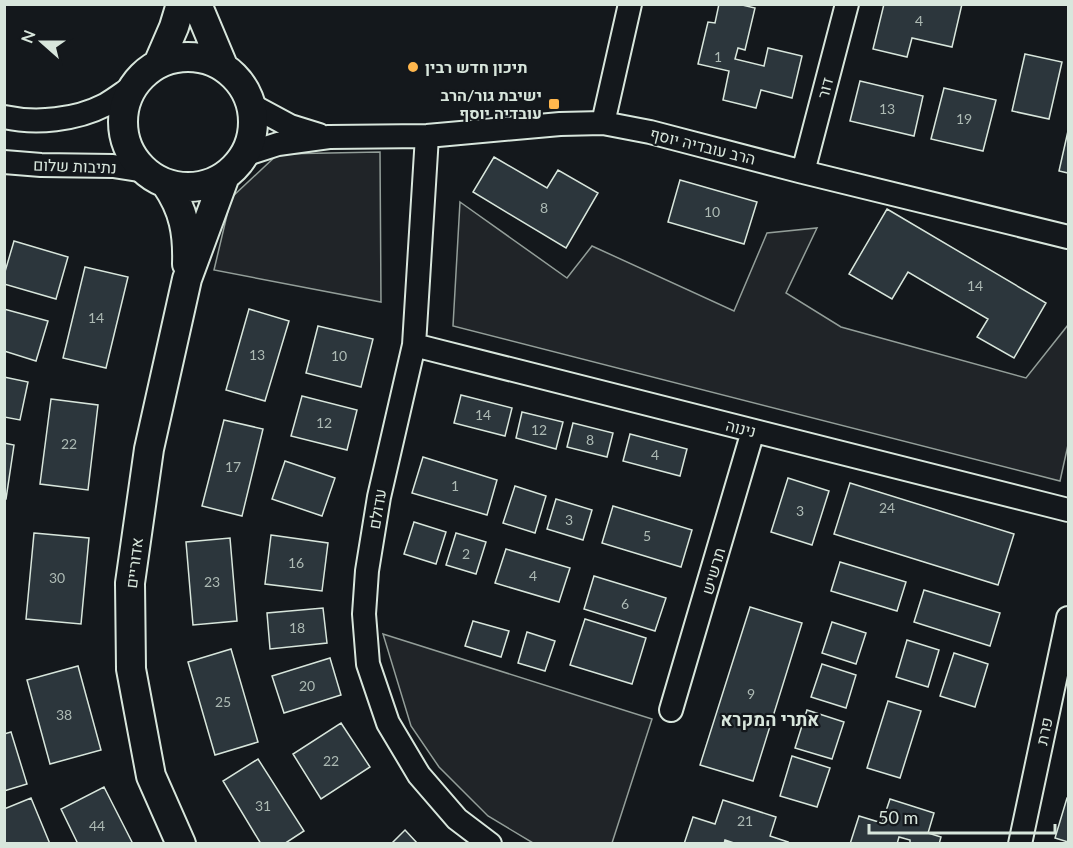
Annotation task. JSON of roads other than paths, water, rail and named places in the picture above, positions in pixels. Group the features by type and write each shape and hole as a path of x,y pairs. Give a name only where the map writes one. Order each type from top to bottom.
{"street":[{"path":"158,63 174,27 181,4"},
{"path":"197,4 223,66"},
{"path":"603,123 630,4"},
{"name":"דור","path":"803,172 847,4"},
{"path":"4,117 32,120 83,113 104,105 132,87 158,63 191,56 223,66 241,83 251,105 253,131 244,155 225,176 196,187 181,187 156,178 132,156 127,147 122,125 125,103 132,87"},
{"name":"הרב עובדיה יוסף","path":"251,105 290,126 329,137"},
{"name":"הרב עובדיה יוסף","path":"244,155 278,144 329,137 427,136 560,124 603,123 650,132 1068,237"},
{"name":"עדולם","path":"427,136 414,345 379,497 367,571 364,614 368,664 388,723 419,775 457,819 490,843"},
{"name":"נתיבות שלום","path":"4,162 34,165 112,166 156,178"},
{"name":"אדוריים","path":"181,843 152,776 135,691 131,669 130,583 149,449 187,279 225,176"},
{"name":"אדוריים","path":"156,178 178,200 185,223 188,245 187,279"},
{"name":"נינוה","path":"414,345 1068,510"},
{"name":"תרשיש","path":"671,710 753,431"},
{"name":"פרת","path":"1020,843 1068,618"}],"place":[{"name":"תיכון חדש רבין","path":"413,67"},
{"name":"ישיבת גור/הרב עובדיה יוסף","path":"554,104"}],"district":[{"name":"אתרי המקרא","path":"770,720"}]}
